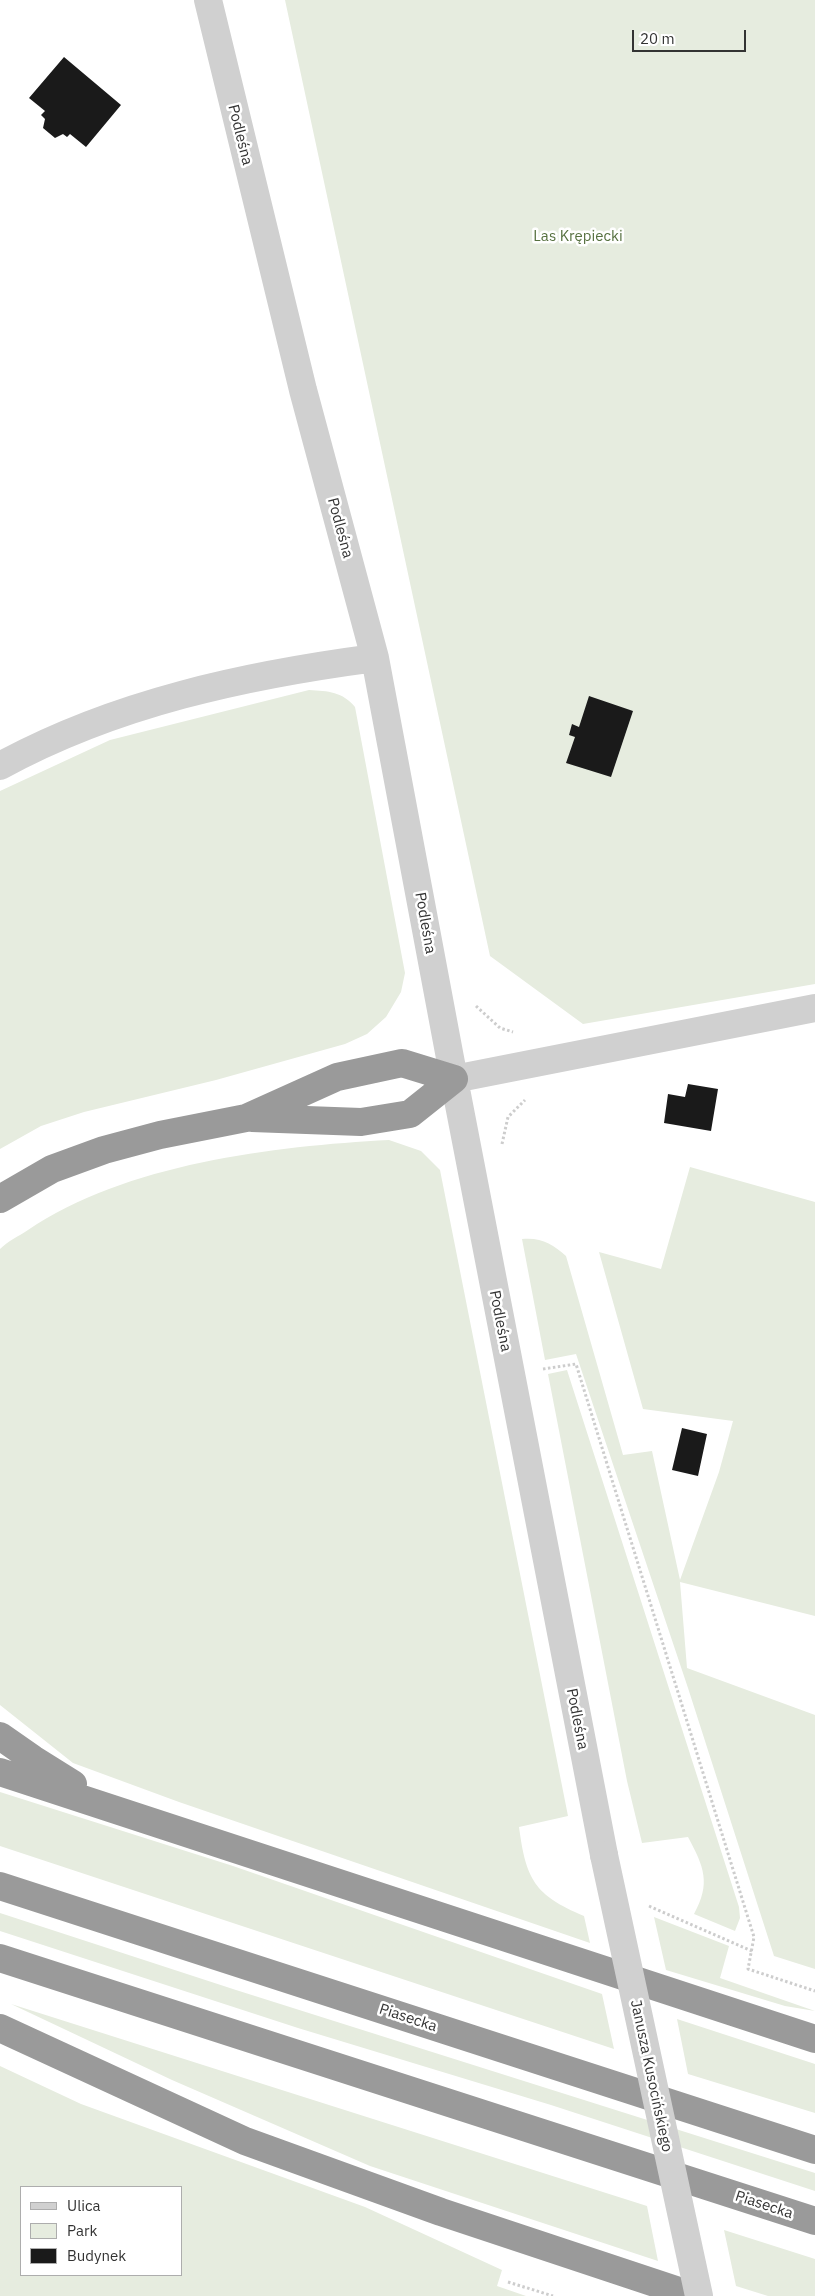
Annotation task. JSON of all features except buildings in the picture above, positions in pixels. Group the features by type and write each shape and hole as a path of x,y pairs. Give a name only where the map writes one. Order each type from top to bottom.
{"highway":[{"path":"246,1118 337,1076 402,1063 454,1079"},
{"path":"0,1199 52,1169 104,1150 160,1135 246,1118 361,1122 410,1114 454,1079"},
{"path":"0,1736 33,1759 113,1807"},
{"path":"0,1772 113,1807 815,2039"},
{"name":"Piasecka","path":"0,1886 815,2150"},
{"name":"Piasecka","path":"0,1958 815,2221"},
{"path":"0,2028 245,2141 441,2212 694,2296"}],"street":[{"name":"Podleśna","path":"208,0 304,390 375,658 454,1079 604,1855"},
{"path":"0,766 66,733 172,698 294,669 375,658"},
{"path":"454,1079 815,1008"},
{"name":"Janusza Kusocińskiego","path":"604,1855 698,2296"}],"path":[{"path":"502,1145 508,1117 527,1098"},
{"path":"537,1370 576,1364 754,1937 748,1969 815,1991"},
{"path":"646,1905 752,1950"},
{"path":"508,2282 553,2296"}],"green space":[{"name":"Las Krępiecki","path":"285,0 815,0 815,984 583,1024 490,956"},
{"path":"309,690 340,695 355,707 405,973 401,992 386,1017 367,1034 345,1044 216,1080 84,1112 41,1126 0,1149 0,791 110,740"},
{"path":"389,1140 421,1151 440,1170 568,1816 519,1827 525,1860 535,1883 543,1892 554,1901 584,1916 590,1943 179,1802 73,1763 0,1705 0,1249 67,1207 109,1189 155,1174 202,1162 298,1147"},
{"path":"690,1167 815,1202 815,1616 680,1582 687,1668 815,1715 815,1969 774,1956 688,1688 576,1354 545,1360 522,1239 541,1240 566,1256 623,1455 652,1451 680,1580 719,1472 733,1421 643,1409 599,1252 661,1269"},
{"path":"567,1370 739,1907 740,1918 735,1931 694,1914 704,1884 698,1857 688,1837 642,1843 627,1781 548,1374"},
{"path":"0,1792 233,1866 602,1994 614,2049 0,1846"},
{"path":"0,1913 236,1990 815,2173 815,2191 551,2105 298,2028 0,1931"},
{"path":"654,1917 729,1946 720,1978 815,2011 785,2006 666,1970"},
{"path":"11,2004 647,2206 658,2261 370,2166 172,2080"},
{"path":"677,2019 815,2064 815,2113 688,2074"},
{"path":"0,2066 81,2104 365,2207 502,2270 497,2286 526,2296 0,2296"},
{"path":"724,2230 815,2259 815,2296 768,2296 736,2286"}]}
